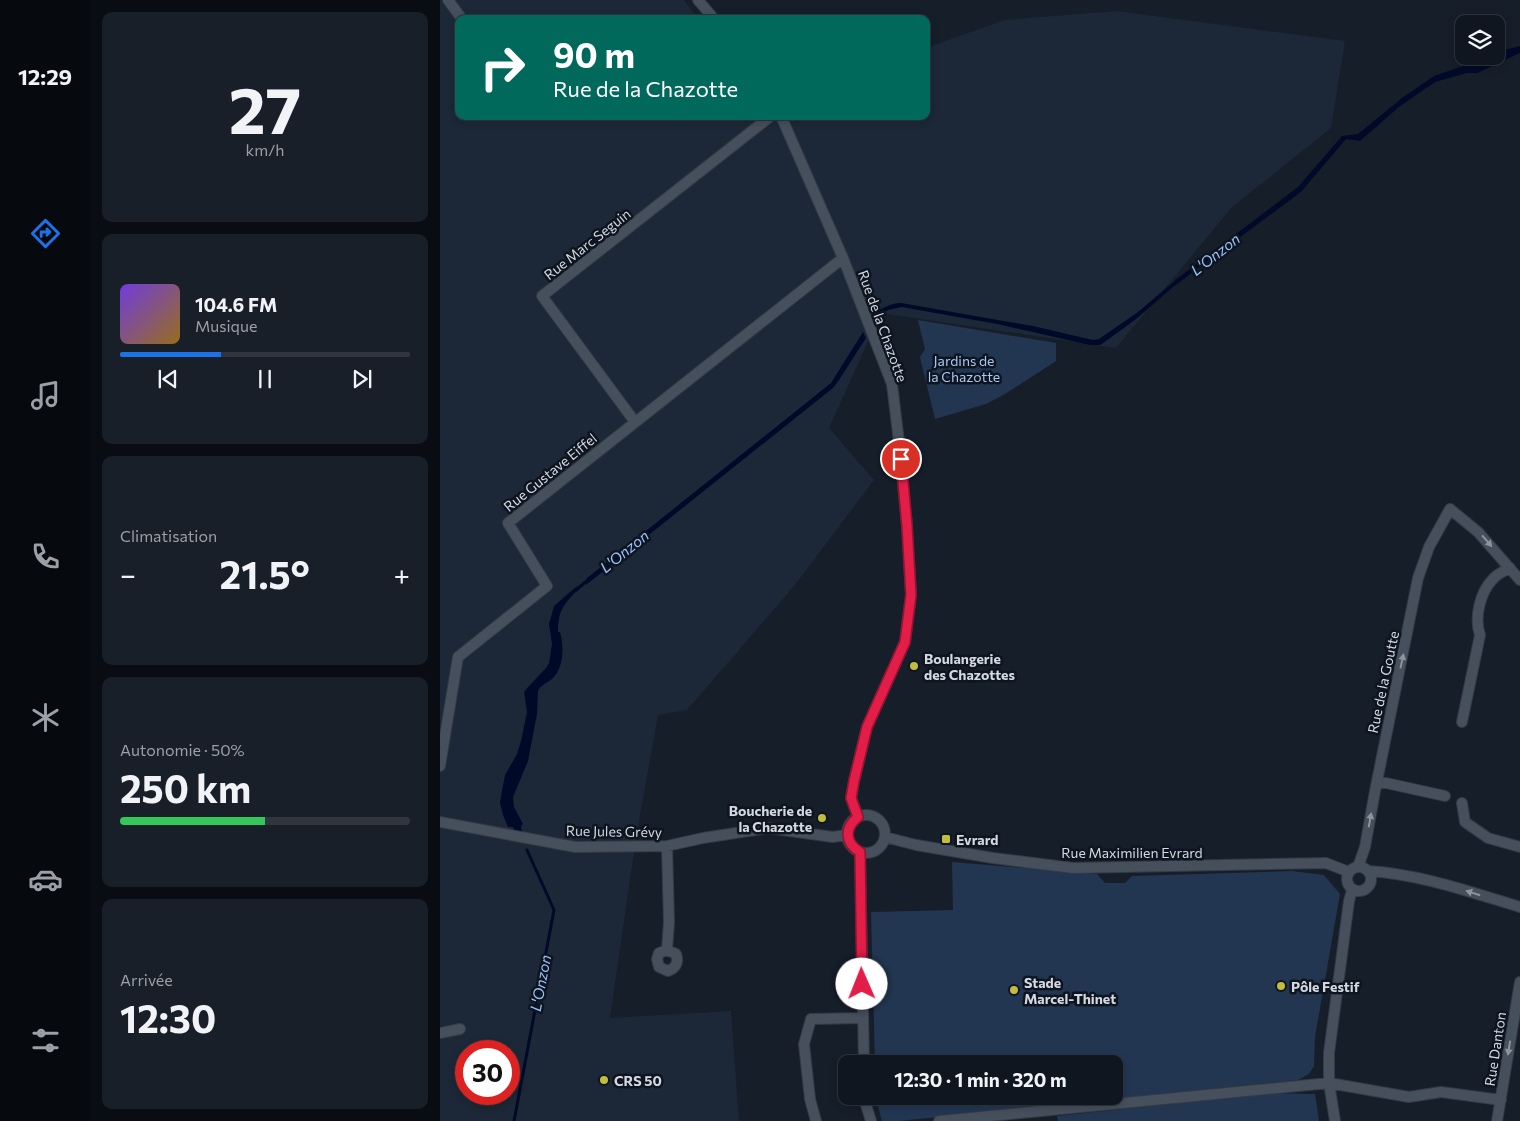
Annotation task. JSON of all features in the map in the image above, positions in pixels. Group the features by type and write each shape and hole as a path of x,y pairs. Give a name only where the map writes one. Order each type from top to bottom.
{"street":[{"path":"448,0 459,15"},
{"path":"698,0 711,15"},
{"name":"Rue Marc Seguin","path":"635,422 542,296 766,120"},
{"name":"Rue de la Chazotte","path":"783,120 843,258 892,384 907,526 911,595 905,642 867,727 854,781 851,798 858,817"},
{"name":"Rue Gustave Eiffel","path":"440,766 458,657 547,586 508,523 843,258"},
{"name":"Rue de la Goutte","path":"1359,870 1418,578 1429,547 1450,508 1478,532 1510,568"},
{"path":"1462,722 1480,635 1477,626 1484,592 1494,578 1510,568 1520,580"},
{"path":"1377,781 1445,796"},
{"path":"1462,803 1465,822 1488,838 1520,848"},
{"path":"864,815 878,818 883,824 885,837 883,843 873,852 860,852 849,842 848,828 852,821 858,817 864,815"},
{"name":"Rue Jules Grévy","path":"440,822 575,847 667,846 703,838 768,828 833,837 847,835"},
{"name":"Rue Maximilien Evrard","path":"885,837 916,845 993,858 1073,868 1326,863 1359,870 1386,872 1445,885 1520,907"},
{"path":"667,846 668,950"},
{"path":"860,852 864,1055"},
{"path":"1359,870 1371,878 1367,889 1360,892 1352,890 1347,880 1359,870"},
{"path":"1335,1121 1329,1083 1329,1053 1352,890"},
{"name":"Rue Danton","path":"1497,1121 1520,982"},
{"path":"816,1121 810,1099 804,1044 811,1019 863,1018"},
{"path":"440,1034 460,1029"},
{"path":"939,1121 1329,1083 1409,1097 1441,1092 1501,1100"},
{"path":"866,1105 871,1121"}],"shaded area":[{"path":"440,0 684,0 695,15 455,15 455,120 930,120 930,47 1005,20 1116,11 1345,41 1331,128 1231,208 1116,348 881,313 829,428 874,480 795,585 687,710 658,715 636,838 610,1018 731,1011 739,1121 440,1121"}],"green space":[{"name":"Jardins de la Chazotte","path":"918,320 1056,343 1056,361 986,404 935,419 920,357 925,349"},
{"path":"952,862 1097,874 1105,883 1125,883 1132,876 1292,871 1324,875 1340,894 1315,1037 1314,1066 1309,1074 1298,1080 1123,1098 1123,1055 875,1055 871,912 953,910"},
{"path":"1269,1093 1315,1094 1319,1121 1058,1121 1057,1116"},
{"path":"878,1105 1055,1105 899,1121 882,1121"}],"water":[{"path":"1520,46 1520,53 1505,60 1505,50"},
{"path":"1494,65 1477,73 1467,73 1435,82 1399,107 1360,141 1346,139 1301,192 1173,287 1135,320 1100,345 1090,345 997,324 902,307 888,310 876,318 874,313 890,305 901,303 1033,326 1093,340 1099,339 1138,312 1178,278 1298,187 1342,136 1358,134 1402,98 1434,76 1463,66"},
{"path":"863,332 866,338 833,388 586,585 587,578 831,383"},
{"path":"577,586 560,613 558,632 560,632 562,644 561,662 557,673 538,691 537,714 528,761 513,797 514,807 523,824 521,826 522,832 514,830 513,827 508,827 503,815 500,803 505,775 517,754 521,741 527,712 524,692 549,663 552,644 549,624 554,606"}],"waterway":[{"name":"L'Onzon","path":"575,591 589,579"},
{"name":"L'Onzon","path":"514,1121 554,910 527,850"}],"place":[{"name":"Boulangerie des Chazottes","path":"914,666"},
{"name":"Boucherie de la Chazotte","path":"822,818"},
{"name":"Evrard","path":"946,839"},
{"name":"Pôle Festif","path":"1281,986"},
{"name":"Stade Marcel-Thinet","path":"1014,990"},
{"name":"CRS 50","path":"604,1080"}],"route":[{"path":"862,984 860,852 849,842 847,835 852,821 858,817 851,798 867,727 876,703 905,642 911,595 901,459"}]}
